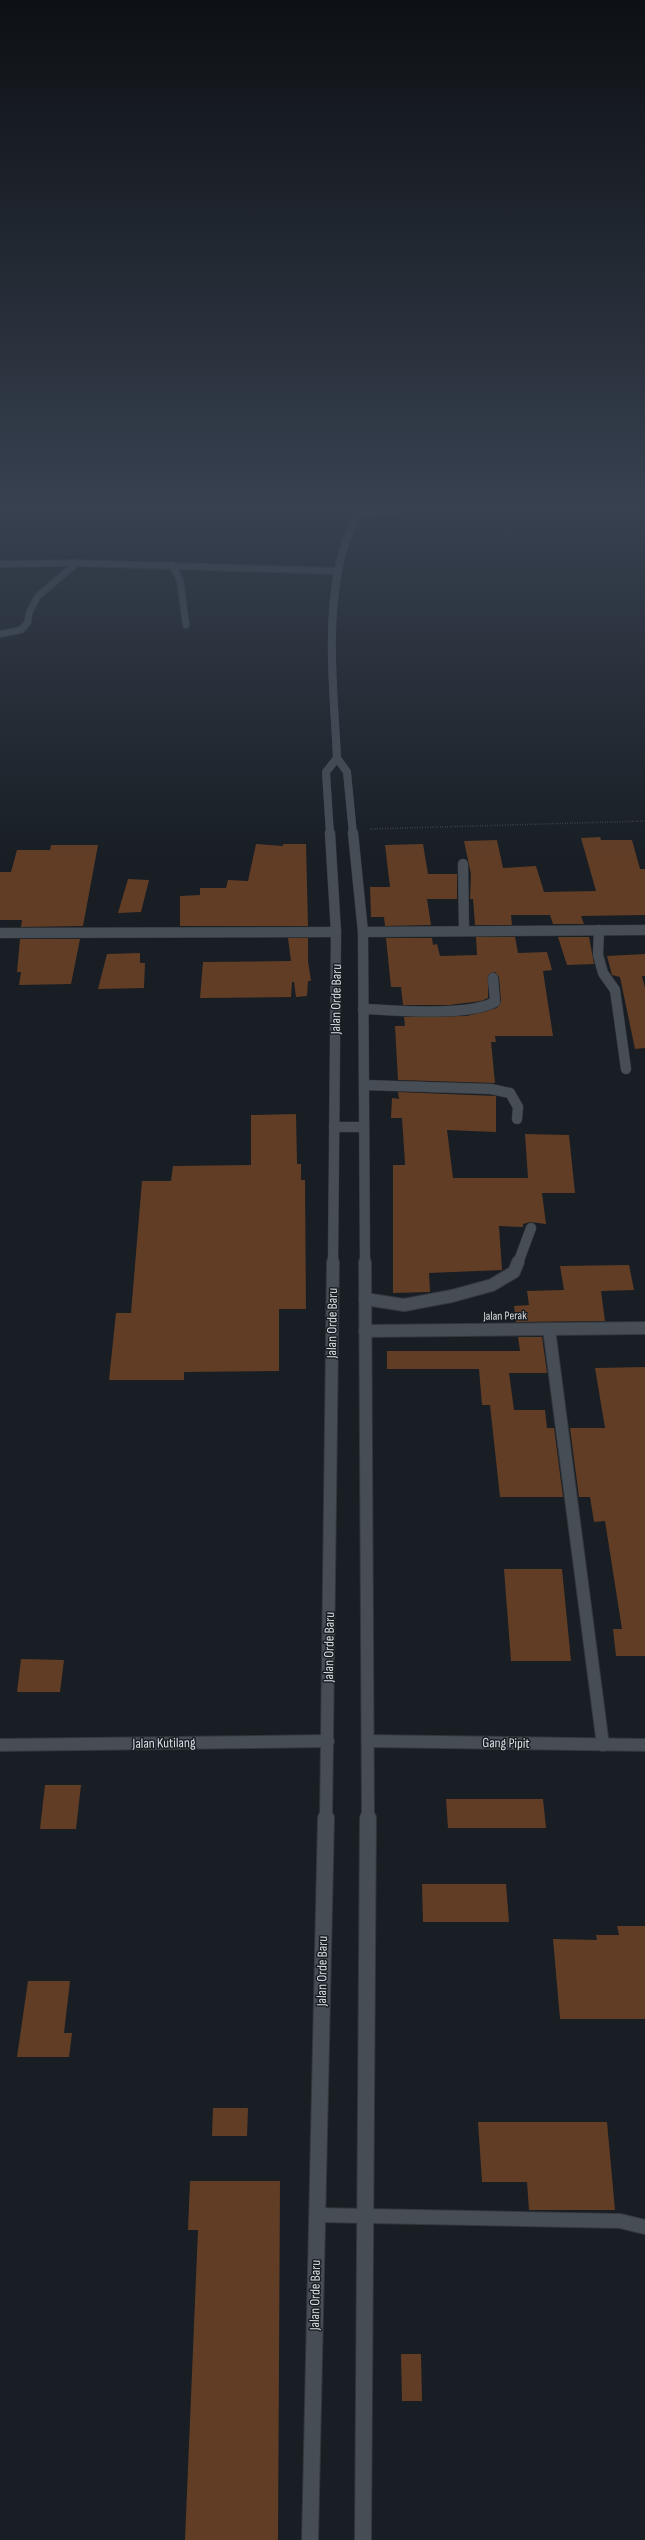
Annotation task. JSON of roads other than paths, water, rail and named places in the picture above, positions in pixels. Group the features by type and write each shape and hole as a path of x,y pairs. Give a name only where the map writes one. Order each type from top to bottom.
{"main road":[{"name":"Jalan Orde Baru","path":"331,622 330,635 337,758 347,772 363,932 368,1741 363,2540"},
{"name":"Jalan Orde Baru","path":"310,2540 328,1741 336,932 326,772 337,758"},
{"path":"463,864 464,932"},
{"path":"599,930 598,955 603,973 615,990 626,1069"},
{"path":"363,932 645,930"},
{"path":"0,933 336,932"},
{"path":"363,1009 458,1009 488,1007 495,1002 493,978"},
{"path":"364,1085 491,1089 510,1092 518,1107 517,1119"},
{"path":"334,1127 364,1127"},
{"path":"365,1300 404,1305 452,1296 492,1285 514,1272 531,1228"},
{"name":"Jalan Perak","path":"365,1331 645,1328"},
{"path":"549,1329 602,1745"},
{"name":"Jalan Kutilang","path":"0,1745 328,1741"},
{"name":"Gang Pipit","path":"368,1741 645,1745"}],"lane":[{"path":"0,634 21,630 28,622"},
{"path":"317,2215 620,2221 645,2227"}]}
